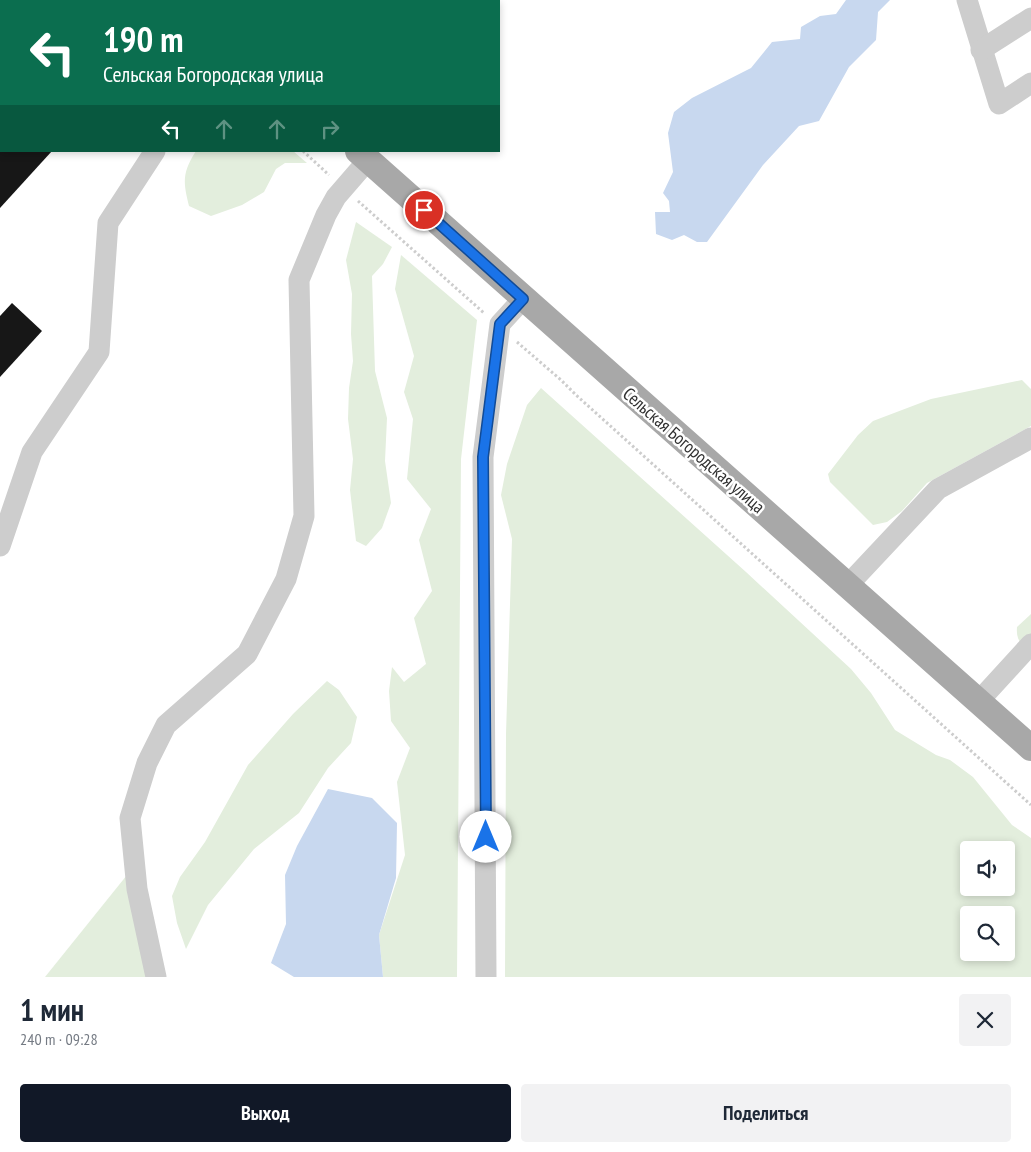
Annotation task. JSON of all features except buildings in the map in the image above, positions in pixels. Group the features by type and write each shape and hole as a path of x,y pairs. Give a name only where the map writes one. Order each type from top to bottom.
{"main road":[{"name":"Сельская Богородская улица","path":"363,156 1031,748"}],"street":[{"path":"967,0 999,104 1031,83"},
{"path":"981,50 1031,18"},
{"path":"0,546 32,452 99,352 108,223 154,152"},
{"path":"156,977 137,889 130,818 147,763 166,725 248,654 286,579 304,516 299,280 326,215 363,156"},
{"path":"486,977 483,457 500,324 523,299"},
{"path":"847,586 938,489 1031,438"},
{"path":"978,702 1031,644"}],"path":[{"path":"304,152 500,328 561,380 1031,805"}],"green space":[{"path":"195,152 294,152 307,163 285,163 276,169 264,192 242,205 211,216 189,206 185,184 188,166"},
{"path":"356,222 392,247 383,264 372,276 375,371 387,418 385,461 391,503 382,528 366,546 356,541 350,490 353,459 348,419 349,388 353,361 351,334 352,294 346,260"},
{"path":"401,255 477,320 461,459 457,977 383,977 379,935 405,855 397,782 410,748 391,721 389,691 392,667 404,682 426,664 414,618 432,591 419,540 431,509 407,479 413,419 404,392 414,356 395,289"},
{"path":"1022,380 1031,389 1031,426 927,483 902,511 887,522 873,525 830,482 828,474 858,435 873,421 931,399"},
{"path":"541,388 851,669 871,693 895,730 936,755 950,760 973,777 1012,825 1031,838 1031,977 505,977 506,734 512,539 501,495 507,464 527,405"},
{"path":"1031,614 1031,650 1024,646 1018,638 1017,627"},
{"path":"327,681 339,690 357,717 351,743 328,768 299,813 254,849 208,905 186,949 177,923 172,896 180,877 205,842 248,765 293,714"},
{"path":"127,875 148,977 45,977"}],"water":[{"path":"846,0 890,0 878,12 876,40 849,67 819,121 799,126 763,165 707,242 697,242 684,235 672,240 656,234 655,212 670,212 669,201 663,193 673,172 668,133 674,112 692,98 751,68 772,42 800,39 801,27 820,16 836,14"},
{"path":"328,789 372,798 397,823 396,878 379,935 383,977 294,977 271,963 286,924 285,875 297,846"}],"route":[{"path":"424,210 523,299 500,324 483,457 486,837"}]}
